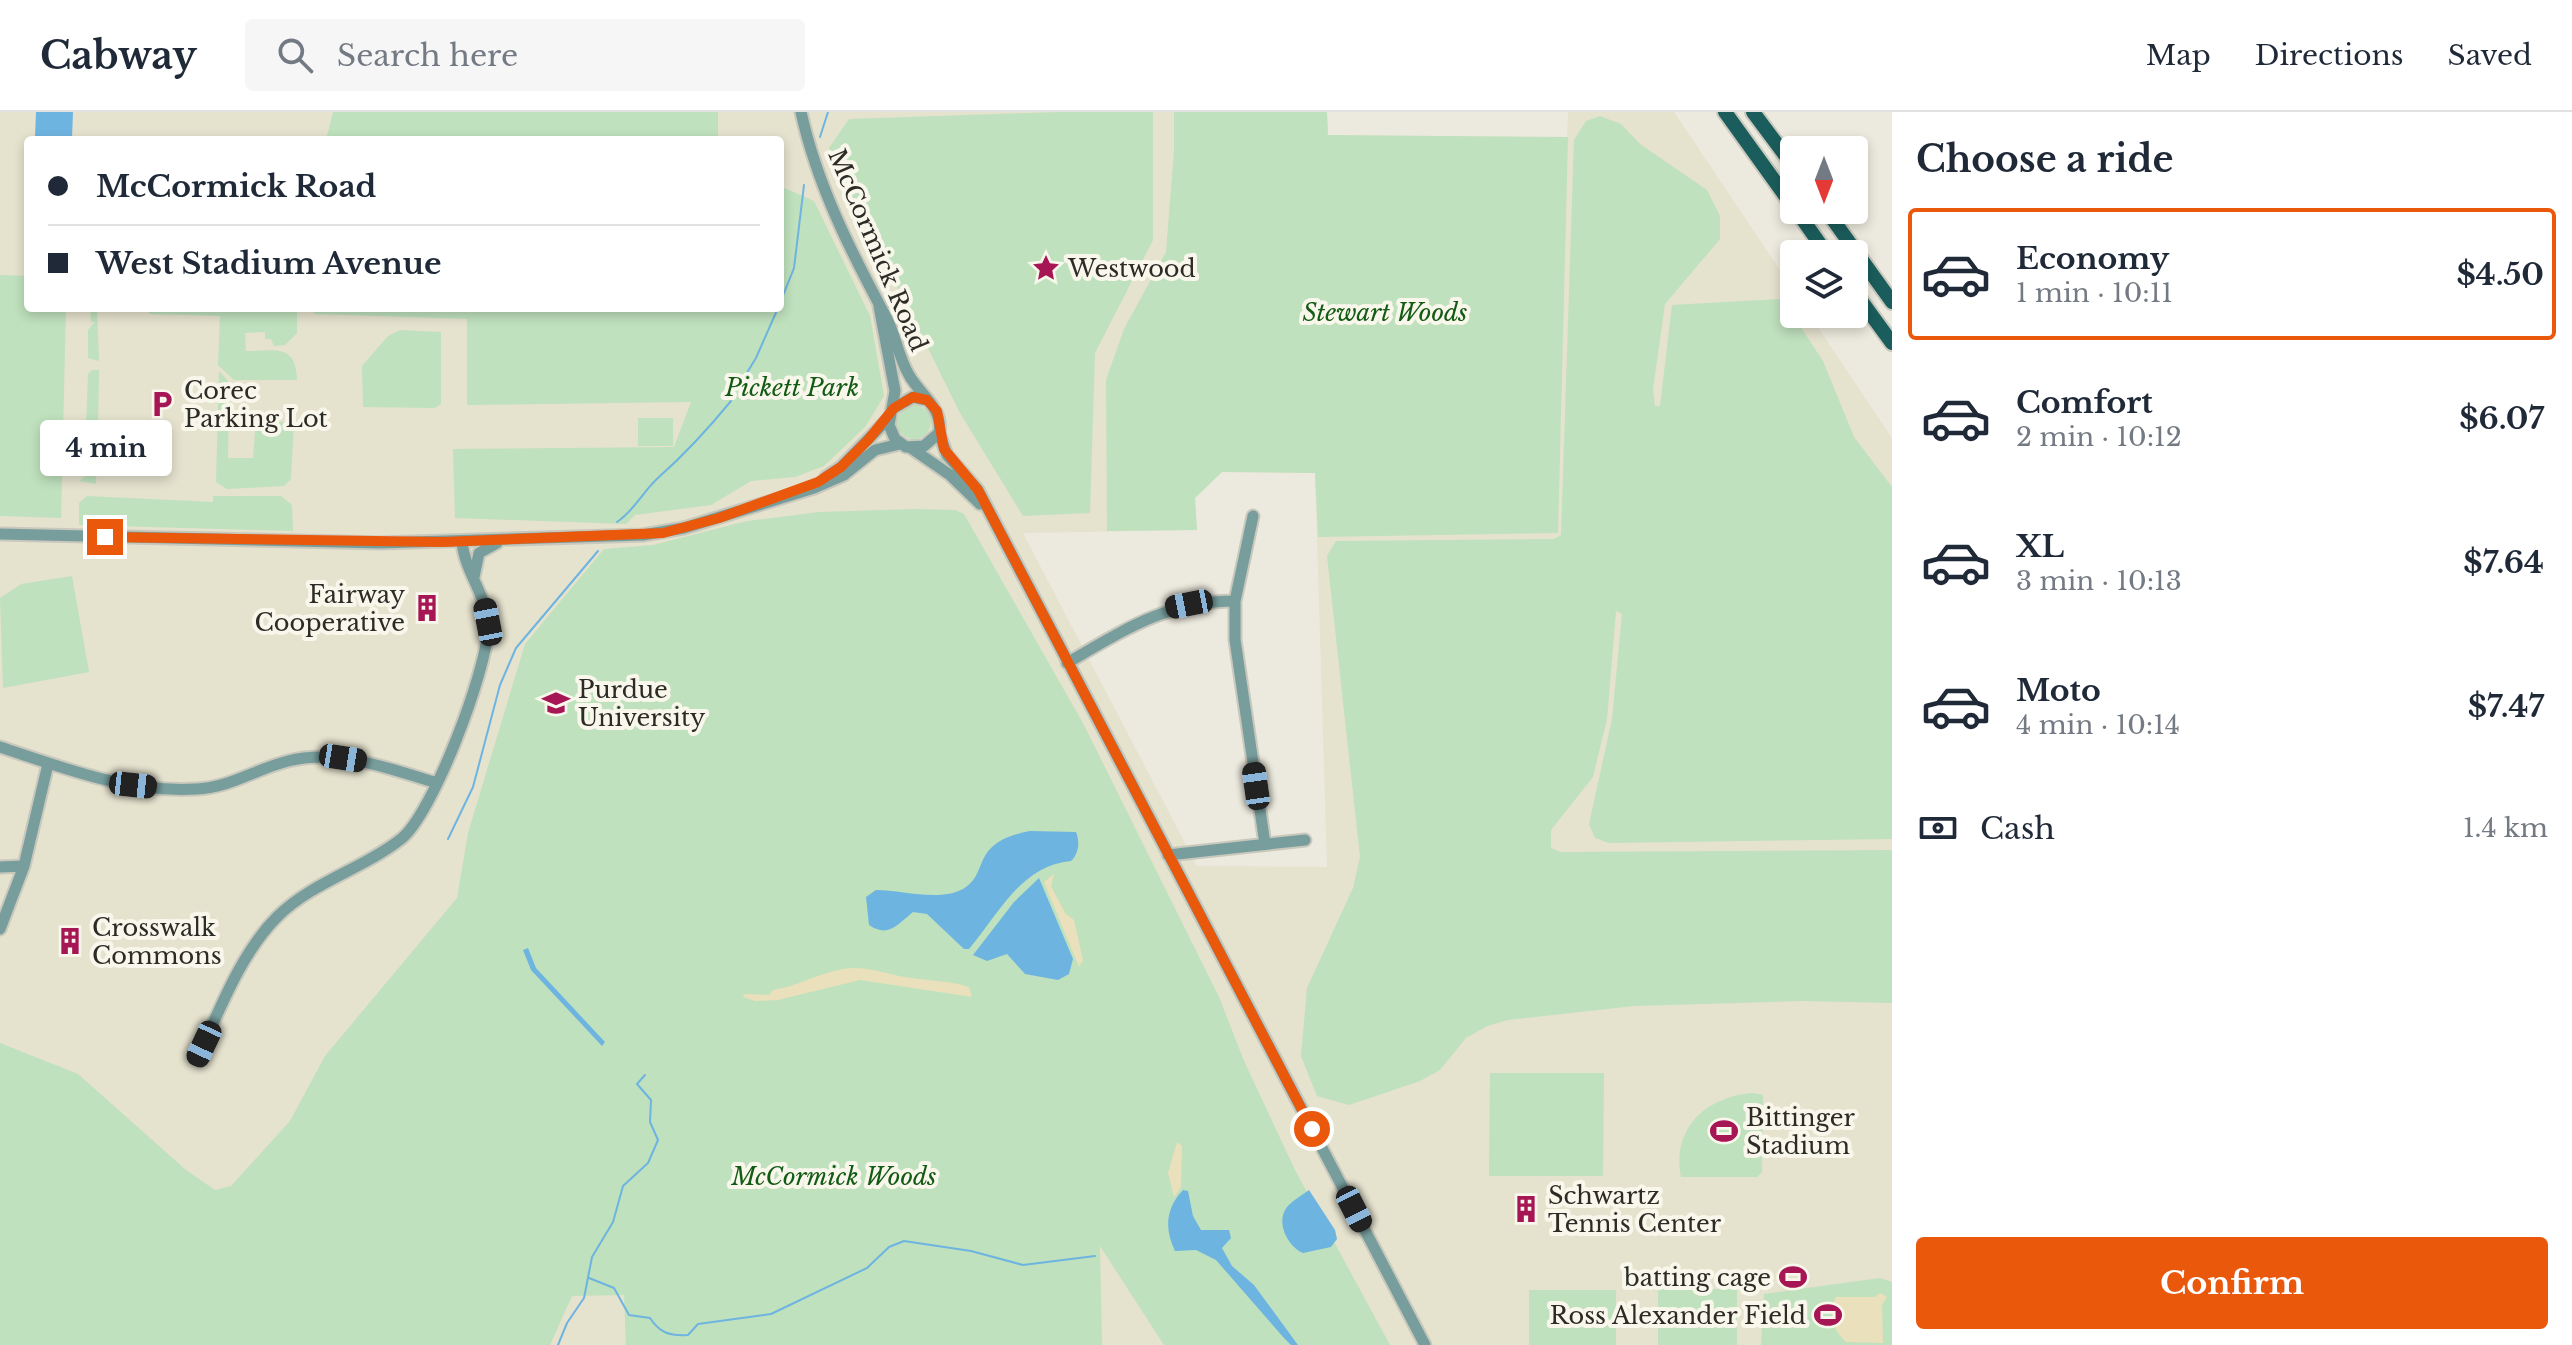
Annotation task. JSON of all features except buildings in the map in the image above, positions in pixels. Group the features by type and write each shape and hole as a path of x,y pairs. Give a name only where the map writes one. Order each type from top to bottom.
{"main road":[{"path":"1725,112 1780,188"},
{"path":"1753,112 1780,148"},
{"path":"1836,224 1892,302"},
{"path":"1868,310 1892,343"}],"street":[{"name":"McCormick Road","path":"801,112 832,208 879,306 901,361 927,400"},
{"path":"879,306 895,391 891,432 905,446 950,475 988,513"},
{"path":"793,493 841,467 891,413 913,397 927,400 937,411 939,433 947,455 978,490 1425,1345"},
{"path":"0,534 462,542 663,533 844,475 875,450 924,446 939,433"},
{"path":"1253,516 1235,601 1235,640 1265,844"},
{"path":"474,582 474,566 479,553 501,541"},
{"path":"197,1059 224,1001 265,931 295,903 408,833 437,783 474,689 488,638 484,602 468,574 462,542"},
{"path":"1067,663 1173,608 1204,601 1235,601"},
{"path":"0,747 117,783 193,790 220,787 289,761 334,758 378,765 437,783"},
{"path":"0,929 24,866 48,764"},
{"path":"1168,855 1305,840"},
{"path":"0,867 24,866"}],"shaded area":[{"name":"Purdue University","path":"0,112 1327,112 1328,135 1567,137 1568,112 1674,112 1780,270 1780,328 1818,328 1892,438 1892,1345 0,1345","holes":["1222,472 1315,473 1327,867 1197,866 1023,533 1197,530 1195,498"]}],"green space":[{"path":"333,112 718,112 718,136 327,136"},
{"path":"1153,112 1153,240 1095,353 1090,513 1023,516 960,413 829,148 849,119"},
{"name":"Stewart Woods","path":"1174,112 1327,112 1328,135 1568,137 1558,533 1318,537 1315,473 1222,472 1195,498 1197,530 1107,531 1106,380 1124,329 1166,252"},
{"path":"1600,116 1621,124 1640,144 1707,190 1720,216 1720,239 1665,304 1653,389 1655,406 1660,406 1672,305 1780,299 1780,328 1801,328 1823,361 1854,437 1892,487 1892,839 1609,843 1595,838 1589,824 1612,719 1622,614 1616,611 1607,719 1593,777 1551,830 1551,848 1560,852 1892,850 1892,1003 1803,1001 1634,1006 1508,1020 1487,1026 1466,1038 1440,1070 1420,1081 1349,1105 1317,1096 1301,1056 1307,988 1353,888 1360,857 1327,556 1336,541 1554,539 1561,535 1574,140 1586,121"},
{"name":"Pickett Park","path":"784,188 814,201 870,316 884,396 865,427 824,466 795,477 751,481 711,505 635,515 626,524 455,518 453,449 674,447 691,402 467,405 467,319 314,314 784,312"},
{"path":"0,275 24,276 24,312 66,312 61,518 0,516"},
{"path":"90,312 97,312 99,361 88,358 88,330 95,322 91,322"},
{"path":"297,312 297,333 285,345 274,346 271,339 265,339 265,332 245,333 246,351 275,350 288,355 296,368 297,380 234,380 218,365 220,316 149,314"},
{"path":"400,330 441,332 441,404 435,408 363,407 362,366 388,336"},
{"path":"99,370 98,424 86,427 88,374"},
{"path":"219,371 229,382 228,458 253,458 256,422 294,422 291,479 284,486 227,489 216,482"},
{"path":"914,405 926,410 931,422 926,434 914,439 902,434 897,422 902,410"},
{"path":"638,418 673,418 673,446 638,446"},
{"path":"86,430 97,432 96,484 79,481 85,476"},
{"path":"87,496 213,502 213,496 281,496 292,505 293,531 79,525 79,503"},
{"name":"McCormick Woods","path":"955,510 964,514 1084,725 1219,997 1244,1061 1295,1170 1390,1345 1164,1345 1100,1246 1102,1345 626,1345 624,1295 572,1296 550,1345 0,1345 0,1043 78,1074 186,1170 215,1190 231,1186 290,1121 325,1056 457,898 468,833 525,644 604,549 653,545 747,521 819,512"},
{"path":"72,576 89,672 3,688 0,598 21,584"},
{"path":"1490,1073 1604,1073 1603,1176 1489,1176"},
{"name":"Bittinger Stadium","path":"1753,1093 1763,1095 1762,1172 1757,1177 1681,1177 1679,1159 1682,1144 1696,1118 1721,1100"},
{"name":"Ross Alexander Field","path":"1880,1278 1892,1282 1892,1345 1761,1345 1764,1294"},
{"path":"1658,1289 1737,1289 1737,1345 1658,1345"},
{"path":"1529,1290 1616,1290 1616,1345 1529,1345"}],"sand":[{"path":"1054,874 1051,886 1065,913 1074,920 1083,960 1079,967 1044,882"},
{"path":"853,968 961,985 969,987 972,997 860,980 778,1000 755,1001 743,997 744,994 769,995 773,990"},
{"path":"1177,1142 1182,1146 1181,1187 1174,1197 1168,1173"},
{"path":"1880,1293 1887,1297 1882,1305 1883,1343 1846,1342 1833,1321 1836,1297 1875,1297"}],"water":[{"path":"36,112 73,112 72,136 35,136"},
{"path":"1030,831 1076,832 1076,854 1071,861 1053,865 1024,882 969,949 964,949 927,914 913,912 887,930 869,925 866,897 876,890 932,895 953,893 971,882 989,850 997,843"},
{"path":"1039,878 1073,959 1069,974 1058,980 1025,974 1007,954 987,961 973,955 1014,902"},
{"path":"528,948 536,968 605,1042 602,1046 531,970 523,950"},
{"path":"1183,1190 1188,1191 1193,1216 1201,1230 1229,1230 1231,1238 1222,1248 1232,1266 1254,1285 1298,1345 1291,1345 1284,1338 1216,1260 1196,1250 1175,1251 1168,1219 1173,1204"},
{"path":"1309,1190 1335,1230 1337,1239 1331,1247 1303,1253 1288,1240 1282,1220 1287,1207"}],"waterway":[{"path":"820,137 828,112"},
{"path":"784,293 794,268 804,185"},
{"path":"740,384 756,358 776,312"},
{"path":"617,522 731,401"},
{"path":"448,839 473,787 500,685 516,648 598,551"},
{"path":"558,1345 567,1323 584,1298 592,1257 613,1222 623,1186 648,1163 658,1140 650,1122 651,1100 637,1084 645,1075"},
{"path":"589,1278 614,1288 629,1315 650,1318 666,1332 688,1335 698,1324 771,1314 867,1268 889,1247 904,1241 971,1251 1023,1265 1095,1256"}],"place":[{"name":"Westwood","path":"1046,268"},
{"name":"Corec Parking Lot","path":"162,404"},
{"name":"Fairway Cooperative","path":"427,608"},
{"name":"Purdue University","path":"556,703"},
{"name":"Crosswalk Commons","path":"70,941"},
{"name":"Bittinger Stadium","path":"1724,1131"},
{"name":"Schwartz Tennis Center","path":"1526,1209"},
{"name":"batting cage","path":"1793,1277"},
{"name":"Ross Alexander Field","path":"1828,1315"}],"route":[{"path":"105,537 381,543 663,533 719,518 818,482 841,467 889,418 899,403 913,397 927,400 937,411 944,449 978,490 1312,1129"}]}
